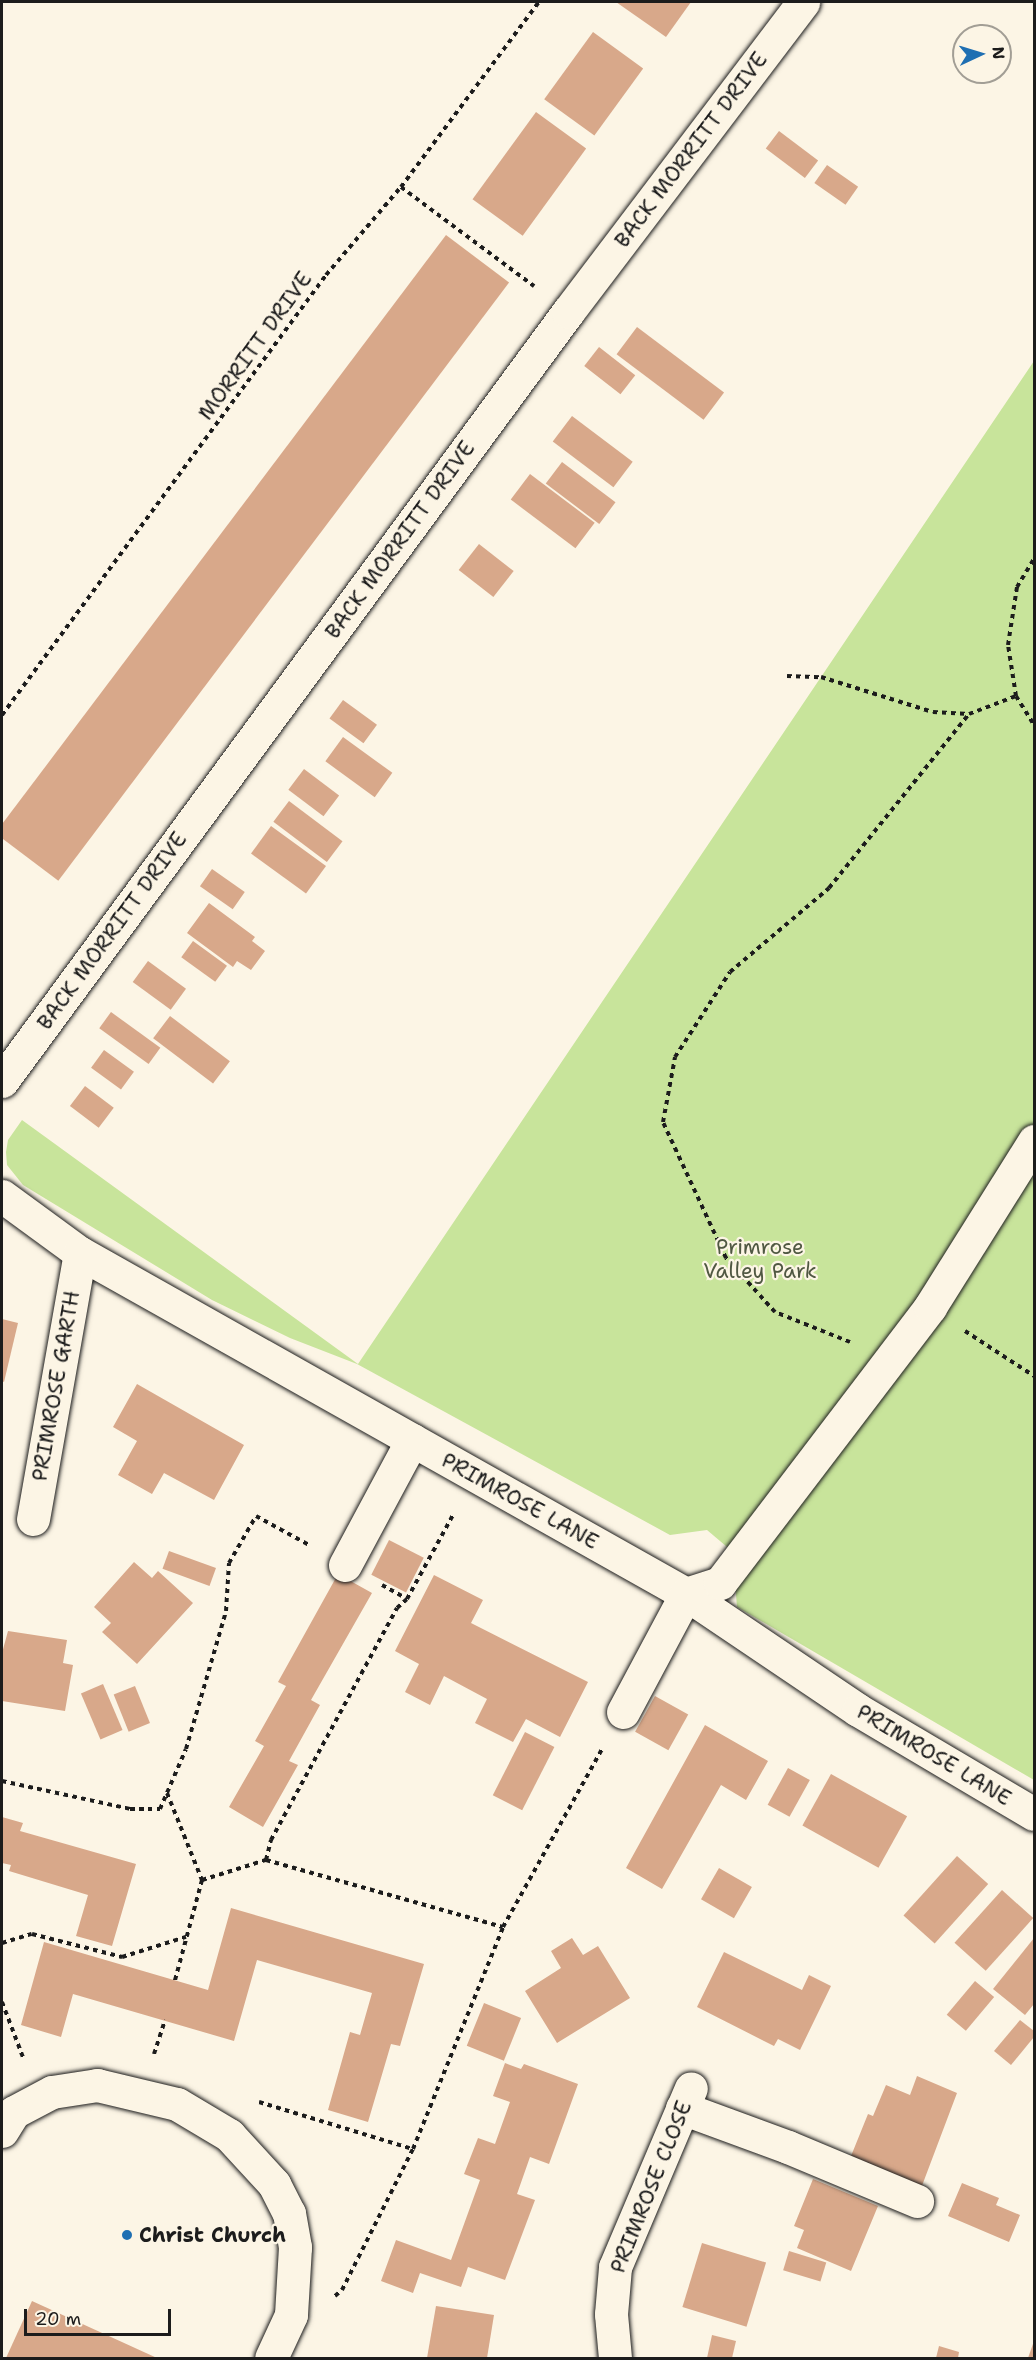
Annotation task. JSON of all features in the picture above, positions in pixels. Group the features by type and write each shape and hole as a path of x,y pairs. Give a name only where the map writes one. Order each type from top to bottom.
{"street":[{"name":"BACK MORRITT DRIVE","path":"2,1081 568,312 803,2"},
{"path":"623,1712 686,1594 720,1583 930,1307 1035,1141"},
{"name":"PRIMROSE LANE","path":"2,1196 80,1253 686,1594 858,1710 1035,1814"},
{"name":"PRIMROSE GARTH","path":"33,1519 80,1253"},
{"path":"345,1565 412,1440"},
{"path":"2,2131 14,2112 41,2098 97,2085 177,2104 229,2135 274,2184 289,2212 295,2247 291,2315 271,2358"},
{"name":"PRIMROSE CLOSE","path":"615,2358 611,2314 615,2267 687,2098 789,2146 917,2201"}],"path":[{"name":"MORRITT DRIVE","path":"2,715 326,275 400,187 539,2"},
{"path":"400,187 568,312"},
{"path":"1035,559 1017,587 1008,645 1016,696 1035,724"},
{"path":"787,676 821,677 933,712 969,714 1016,696"},
{"path":"887,1363 835,1334 775,1312 726,1258 663,1122 675,1057 730,972 829,888 969,714"},
{"path":"930,1307 1035,1376"},
{"path":"266,1860 276,1830 474,1475"},
{"path":"2,1781 130,1809 160,1809 186,1749 226,1611 230,1563"},
{"path":"334,2297 342,2290 413,2150 502,1927 623,1712"},
{"path":"167,1792 202,1880 175,1980"},
{"path":"202,1880 266,1860 502,1927"},
{"path":"2,1943 32,1934 122,1957 187,1937"},
{"path":"2,2002 41,2098"}],"green space":[{"name":"Primrose Valley Park","path":"1034,361 1034,1780 737,1607 735,1582 746,1563 707,1530 670,1535 357,1364 290,1338 212,1300 23,1185 7,1165 6,1152 8,1140 22,1120 358,1364"}],"building":[{"path":"616,2 691,2 666,37"},
{"path":"593,32 643,68 594,136 544,99"},
{"path":"536,112 586,148 523,236 473,199"},
{"path":"779,131 818,160 805,178 766,149"},
{"path":"827,165 858,187 846,205 814,183"},
{"path":"446,235 509,283 58,881 2,838 2,824"},
{"path":"637,327 724,393 704,420 617,354"},
{"path":"599,347 635,375 620,394 584,366"},
{"path":"572,416 633,462 613,487 553,442"},
{"path":"562,462 616,502 599,524 546,484"},
{"path":"530,474 595,523 575,548 511,500"},
{"path":"479,544 514,571 493,597 459,570"},
{"path":"343,700 377,725 363,743 329,719"},
{"path":"343,737 392,773 375,797 325,761"},
{"path":"304,769 339,795 323,816 288,790"},
{"path":"289,801 343,841 327,862 273,822"},
{"path":"271,826 326,866 306,893 251,854"},
{"path":"212,869 245,892 233,909 200,886"},
{"path":"209,903 255,937 252,941 265,951 251,970 237,961 233,967 187,933"},
{"path":"193,941 227,966 215,982 181,957"},
{"path":"148,961 186,989 171,1010 133,982"},
{"path":"111,1012 160,1048 149,1064 99,1028"},
{"path":"170,1016 230,1061 213,1083 153,1038"},
{"path":"104,1050 134,1072 121,1090 91,1068"},
{"path":"85,1086 114,1108 99,1128 70,1106"},
{"path":"2,1319 18,1323 4,1382 2,1381"},
{"path":"137,1384 244,1445 214,1500 164,1473 152,1494 118,1475 137,1441 113,1427"},
{"path":"389,1540 424,1558 406,1592 371,1575"},
{"path":"169,1551 216,1568 209,1586 163,1569"},
{"path":"134,1562 152,1578 158,1571 193,1603 137,1664 102,1632 111,1623 94,1607"},
{"path":"338,1574 372,1593 311,1700 320,1705 289,1761 298,1765 263,1827 229,1807 264,1746 255,1741 286,1686 278,1682"},
{"path":"434,1575 483,1600 471,1623 588,1682 560,1737 526,1719 513,1742 475,1723 487,1699 444,1676 430,1705 405,1692 419,1664 395,1651"},
{"path":"8,1631 67,1640 63,1663 73,1665 65,1711 2,1701 2,1653"},
{"path":"103,1684 123,1730 100,1739 81,1693"},
{"path":"135,1686 150,1723 129,1732 114,1695"},
{"path":"655,1696 688,1714 668,1750 635,1732"},
{"path":"705,1725 768,1761 746,1800 721,1785 662,1889 626,1868"},
{"path":"525,1732 554,1747 522,1810 493,1795"},
{"path":"788,1768 810,1780 790,1817 768,1805"},
{"path":"831,1774 907,1816 878,1868 802,1826"},
{"path":"2,1817 23,1823 20,1831 136,1864 112,1946 76,1936 88,1895 9,1871 11,1865 2,1863"},
{"path":"957,1856 988,1884 935,1944 903,1915"},
{"path":"719,1868 752,1887 734,1918 701,1899"},
{"path":"1002,1890 1033,1918 986,1971 954,1943"},
{"path":"231,1908 424,1964 400,2046 391,2044 368,2122 328,2110 350,2032 360,2035 372,1993 257,1960 234,2041 73,1994 61,2037 21,2025 44,1942 208,1990"},
{"path":"572,1938 583,1955 598,1946 630,1998 557,2043 525,1991 561,1968 551,1951"},
{"path":"1034,1938 1034,2004 1025,2015 993,1989"},
{"path":"724,1952 802,1990 809,1975 831,1986 800,2050 778,2039 774,2046 697,2007"},
{"path":"975,1981 994,1997 966,2031 947,2015"},
{"path":"484,2003 521,2018 504,2061 467,2046"},
{"path":"1020,2020 1034,2031 1034,2037 1011,2065 994,2051"},
{"path":"505,2063 521,2069 524,2064 578,2084 549,2164 530,2157 517,2194 535,2200 505,2280 468,2267 461,2287 420,2273 413,2293 381,2281 396,2240 451,2260 480,2180 464,2174 478,2138 495,2144 510,2102 493,2096"},
{"path":"917,2076 957,2093 920,2191 849,2161 868,2114 873,2116 886,2085 910,2095"},
{"path":"813,2179 878,2206 851,2271 797,2248 804,2230 794,2226"},
{"path":"962,2183 999,2198 996,2205 1020,2215 1009,2242 948,2216"},
{"path":"702,2243 766,2263 746,2327 682,2307"},
{"path":"789,2251 826,2262 820,2282 783,2270"},
{"path":"32,2301 157,2358 6,2358"},
{"path":"436,2306 494,2315 487,2358 427,2358"},
{"path":"712,2335 736,2341 732,2358 707,2358"},
{"path":"1034,2341 1034,2358 1028,2358"},
{"path":"939,2346 959,2352 958,2358 936,2358"}],"place":[{"name":"Christ Church","path":"127,2235"}]}
